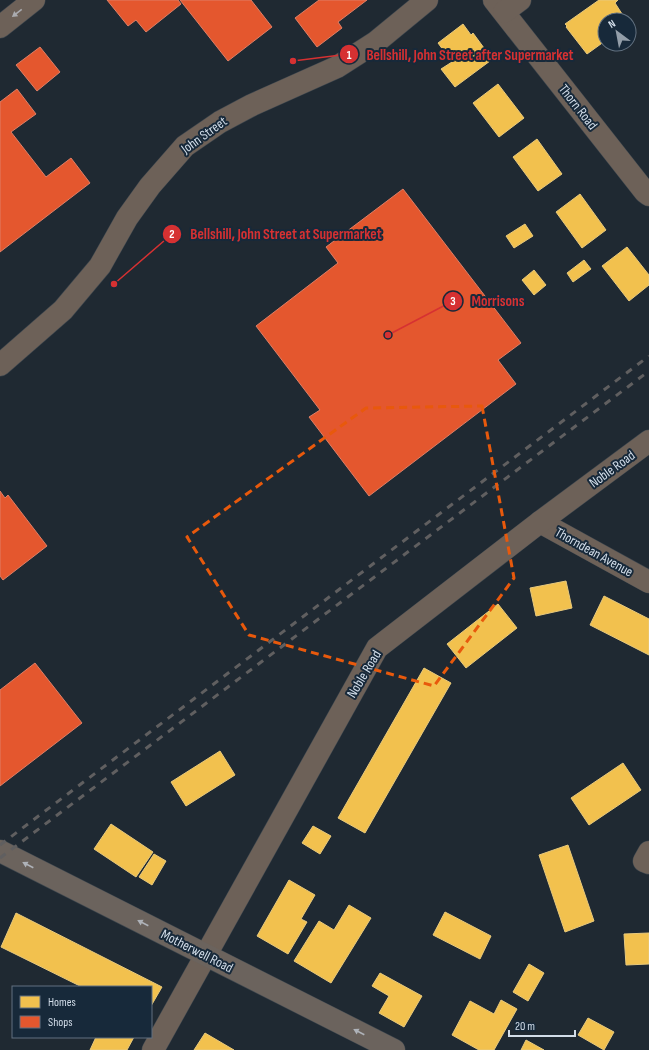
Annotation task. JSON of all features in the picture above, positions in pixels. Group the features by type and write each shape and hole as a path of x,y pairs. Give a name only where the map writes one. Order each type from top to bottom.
{"main road":[{"name":"Motherwell Road","path":"0,851 394,1050"}],"street":[{"path":"0,27 34,0"},
{"name":"John Street","path":"0,365 63,310 100,266 128,218 150,186 185,146 220,122 252,105 337,67 376,42 427,0"},
{"name":"Thorn Road","path":"506,4 645,192 649,194"},
{"name":"Noble Road","path":"153,1050 377,648 540,522 649,442"},
{"name":"Thorndean Avenue","path":"540,522 649,582"},
{"path":"649,852 644,861 649,863"}],"highlighted area":[{"path":"482,406 514,578 434,686 249,635 187,537 366,408"}],"building: Homes":[{"path":"599,0 618,0 615,3 621,12 597,12 597,47 587,54 565,24"},
{"path":"463,24 471,35 473,33 484,48 483,50 490,61 455,87 441,69 452,62 438,43"},
{"path":"498,84 524,118 499,137 473,103"},
{"path":"537,139 562,174 538,191 513,157"},
{"path":"580,194 606,230 582,248 556,212"},
{"path":"525,224 533,236 514,248 506,236"},
{"path":"627,247 649,275 649,285 629,301 602,266"},
{"path":"584,260 591,269 573,282 567,273"},
{"path":"534,270 546,285 534,295 522,280"},
{"path":"566,581 572,608 536,616 530,588"},
{"path":"604,596 649,619 649,655 590,625"},
{"path":"498,604 517,628 466,668 447,644"},
{"path":"424,668 451,683 365,833 338,818"},
{"path":"220,751 235,775 186,806 171,782"},
{"path":"623,763 641,790 589,825 571,798"},
{"path":"111,824 153,852 136,877 94,849"},
{"path":"313,826 331,836 320,854 302,843"},
{"path":"568,845 594,921 565,932 539,855"},
{"path":"154,854 166,861 152,885 139,877"},
{"path":"289,880 315,895 301,919 307,922 288,954 257,936"},
{"path":"349,905 371,918 331,983 294,961 319,921 334,930"},
{"path":"445,912 491,936 480,959 433,935"},
{"path":"16,913 162,987 152,1004 152,986 80,986 1,947"},
{"path":"649,933 649,964 626,965 624,934"},
{"path":"529,964 544,973 528,1001 513,992"},
{"path":"380,973 422,996 404,1027 379,1013 389,996 372,986"},
{"path":"501,1000 517,1009 494,1050 479,1050 452,1035 470,1001 494,1014"},
{"path":"588,1018 614,1032 604,1050 578,1035"},
{"path":"205,1033 234,1050 194,1050"},
{"path":"96,1038 133,1038 127,1050 90,1050"},
{"path":"526,1040 544,1050 521,1050"}],"building: Shops":[{"path":"107,0 178,0 181,4 146,32 136,20 128,26"},
{"path":"180,0 251,0 272,27 228,61"},
{"path":"319,0 367,0 338,22 342,28 317,47 295,18"},
{"path":"40,47 60,72 37,91 16,65"},
{"path":"17,89 36,114 11,132 46,177 71,158 90,183 0,252 0,102"},
{"path":"403,189 521,343 498,360 516,384 369,496 309,417 320,410 256,326 338,263 326,247"},
{"path":"0,491 5,498 8,495 47,546 3,580 0,576"},
{"path":"35,663 82,723 0,786 0,690"}],"railway":[{"path":"0,845 649,356"},
{"path":"0,858 649,371"}],"place":[{"name":"Bellshill, John Street after Supermarket","path":"293,61"},
{"name":"Bellshill, John Street at Supermarket","path":"114,284"},
{"name":"Morrisons","path":"388,335"}]}
